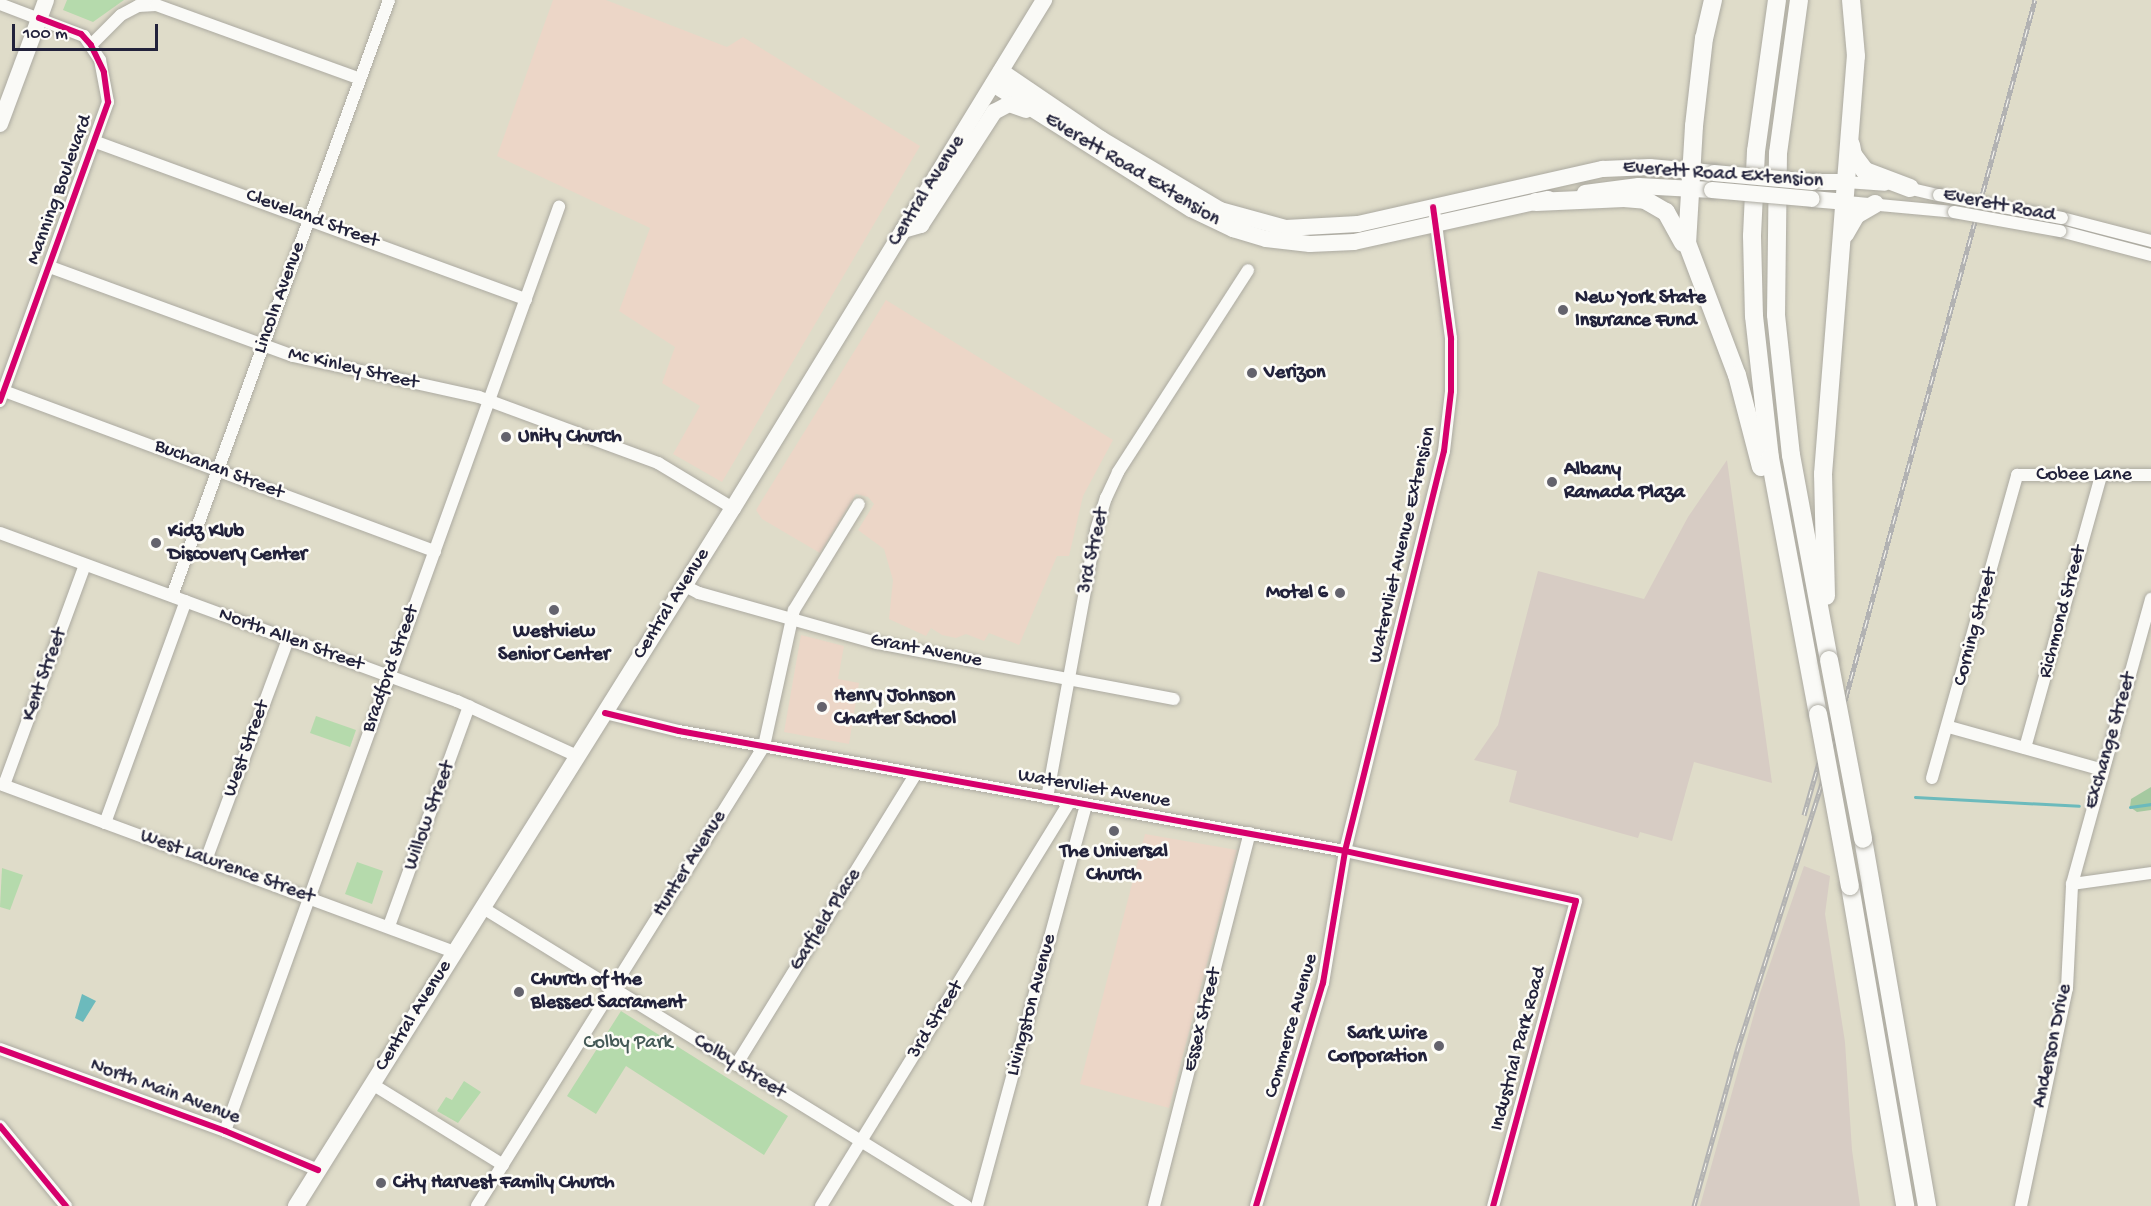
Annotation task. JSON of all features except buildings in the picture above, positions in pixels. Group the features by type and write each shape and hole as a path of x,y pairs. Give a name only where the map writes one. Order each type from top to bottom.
{"highway":[{"path":"1701,286 1687,243 1689,179 1704,38 1713,0"},
{"path":"1777,0 1756,152 1753,274 1765,422 1850,886 1905,1206"},
{"path":"1799,0 1778,153 1776,315 1791,455 1863,838 1927,1206"},
{"path":"1829,660 1823,474 1847,202 1846,182 1856,56 1851,0"},
{"path":"1850,129 1853,156 1864,171 1910,188"},
{"path":"1536,202 1624,198 1655,204 1672,219 1737,375 1802,632"},
{"path":"1844,235 1856,215 1875,204"}],"main road":[{"path":"0,124 45,0"},
{"path":"1041,5 1018,55 1022,78 1114,140 1124,153"},
{"name":"Central Avenue","path":"296,1206 733,508 1041,5"},
{"name":"Everett Road Extension","path":"997,77 1041,116 1212,220 1266,239 1341,244 1435,215 1603,169 1650,167 1689,179"},
{"name":"Everett Road Extension","path":"997,77 1220,210 1271,225 1341,227 1536,202 1689,179 1846,182"},
{"path":"903,230 921,225 994,112 1009,104 1041,116"},
{"name":"Everett Road Extension","path":"1713,181 1812,199 1847,202"}],"street":[{"name":"Lincoln Avenue","path":"172,596 389,0"},
{"path":"0,4 81,34 91,45 121,15 151,4 360,79"},
{"name":"Manning Boulevard","path":"2,396 106,111 107,90 91,45"},
{"name":"Cleveland Street","path":"96,142 526,299"},
{"name":"Everett Road","path":"1846,182 1910,188 2062,218 2151,241"},
{"name":"Everett Road","path":"1847,202 1954,212 2060,231 2151,255"},
{"name":"Bradford Street","path":"225,1131 308,896 559,207"},
{"name":"Watervliet Avenue Extension","path":"1345,851 1430,514 1448,429 1451,338 1435,215"},
{"name":"Mc Kinley Street","path":"50,267 262,346 316,363 489,400 658,463 733,508"},
{"name":"3rd Street","path":"1047,798 1071,678 1096,530 1106,498 1118,472 1248,270"},
{"name":"Buchanan Street","path":"2,396 217,468 435,551"},
{"name":"Cobee Lane","path":"2017,475 2151,475"},
{"name":"Corning Street","path":"1932,778 1949,727 2017,475"},
{"name":"Richmond Street","path":"2025,748 2101,475"},
{"name":"Hunter Avenue","path":"477,1206 764,746 791,619 859,504"},
{"name":"North Allen Street","path":"0,533 469,706 578,756"},
{"name":"Kent Street","path":"2,784 85,565"},
{"name":"Grant Avenue","path":"683,585 881,644 1174,699"},
{"path":"105,822 186,602"},
{"name":"Exchange Street","path":"2072,884 2150,605"},
{"name":"West Street","path":"206,860 288,639"},
{"name":"Willow Street","path":"389,926 469,706"},
{"name":"Watervliet Avenue","path":"605,713 764,746 1345,851 1576,901"},
{"path":"1949,727 2103,770"},
{"name":"Garfield Place","path":"736,1065 916,774"},
{"name":"West Lawrence Street","path":"2,784 454,952"},
{"name":"3rd Street","path":"821,1206 1070,802"},
{"name":"Livingston Avenue","path":"977,1206 1086,805"},
{"name":"Essex Street","path":"1154,1206 1250,833"},
{"name":"Commerce Avenue","path":"1256,1206 1326,975 1345,851"},
{"path":"2072,884 2151,873"},
{"name":"Anderson Drive","path":"2020,1206 2067,988 2072,884"},
{"name":"Industrial Park Road","path":"1493,1206 1576,901"},
{"name":"Colby Street","path":"483,908 966,1206"},
{"name":"North Main Avenue","path":"0,1049 225,1131 318,1170"},
{"path":"372,1084 503,1165"},
{"path":"0,1126 66,1206"}],"shaded area":[{"path":"553,0 606,0 727,47 743,37 920,146 722,482 673,454 700,406 662,383 675,347 619,311 650,228 497,156"},
{"path":"886,300 1113,440 1083,496 1069,556 1057,556 1019,645 989,633 984,641 966,634 956,638 942,635 931,628 926,636 889,619 893,580 884,549 858,530 874,504 868,497 856,494 820,553 762,519 756,510"},
{"path":"1727,460 1772,783 1694,762 1672,841 1640,832 1638,838 1509,802 1517,771 1474,760 1498,725 1538,571 1644,599 1688,517"},
{"name":"Henry Johnson Charter School","path":"801,635 844,646 838,679 859,683 849,744 784,732"},
{"path":"1145,834 1237,850 1169,1108 1080,1084"},
{"path":"1804,866 1830,876 1825,914 1845,1042 1852,1150 1860,1206 1700,1206 1760,993"}],"green space":[{"path":"67,0 124,0 93,22 63,10"},
{"path":"316,716 356,730 350,747 310,733"},
{"path":"2151,787 2151,810 2137,812 2130,807 2131,799"},
{"path":"357,862 383,871 372,904 345,894"},
{"path":"2,868 23,875 10,910 0,907"},
{"name":"Colby Park","path":"621,1011 788,1116 764,1155 626,1066 596,1114 567,1096"},
{"path":"464,1081 481,1092 458,1123 437,1111 446,1097 452,1100"}],"water":[{"path":"82,994 96,1001 83,1022 75,1018"}],"waterway":[{"path":"1915,797 2079,806"},
{"path":"2130,807 2151,804"}],"railway":[{"path":"1694,1206 1737,1051 1827,767 2035,0"},
{"path":"1804,815 1832,717"}],"cycle path":[{"path":"0,401 108,102 104,72 91,45 81,34 39,18"},
{"path":"1256,1206 1323,983 1345,851 1444,451 1451,391 1451,338 1433,207"},
{"path":"605,713 679,731 1345,851 1576,901 1493,1206"},
{"path":"0,1049 225,1131 318,1170"},
{"path":"0,1126 66,1206"}],"place":[{"name":"New York State Insurance Fund","path":"1563,310"},
{"name":"Verizon","path":"1252,373"},
{"name":"Unity Church","path":"506,437"},
{"name":"Albany Ramada Plaza","path":"1552,482"},
{"name":"Kidz Klub Discovery Center","path":"156,543"},
{"name":"Motel 6","path":"1340,593"},
{"name":"Westview Senior Center","path":"554,610"},
{"name":"Henry Johnson Charter School","path":"822,707"},
{"name":"The Universal Church","path":"1114,831"},
{"name":"Church of the Blessed Sacrament","path":"519,992"},
{"name":"Sark Wire Corporation","path":"1439,1046"},
{"name":"City Harvest Family Church","path":"381,1183"}]}
